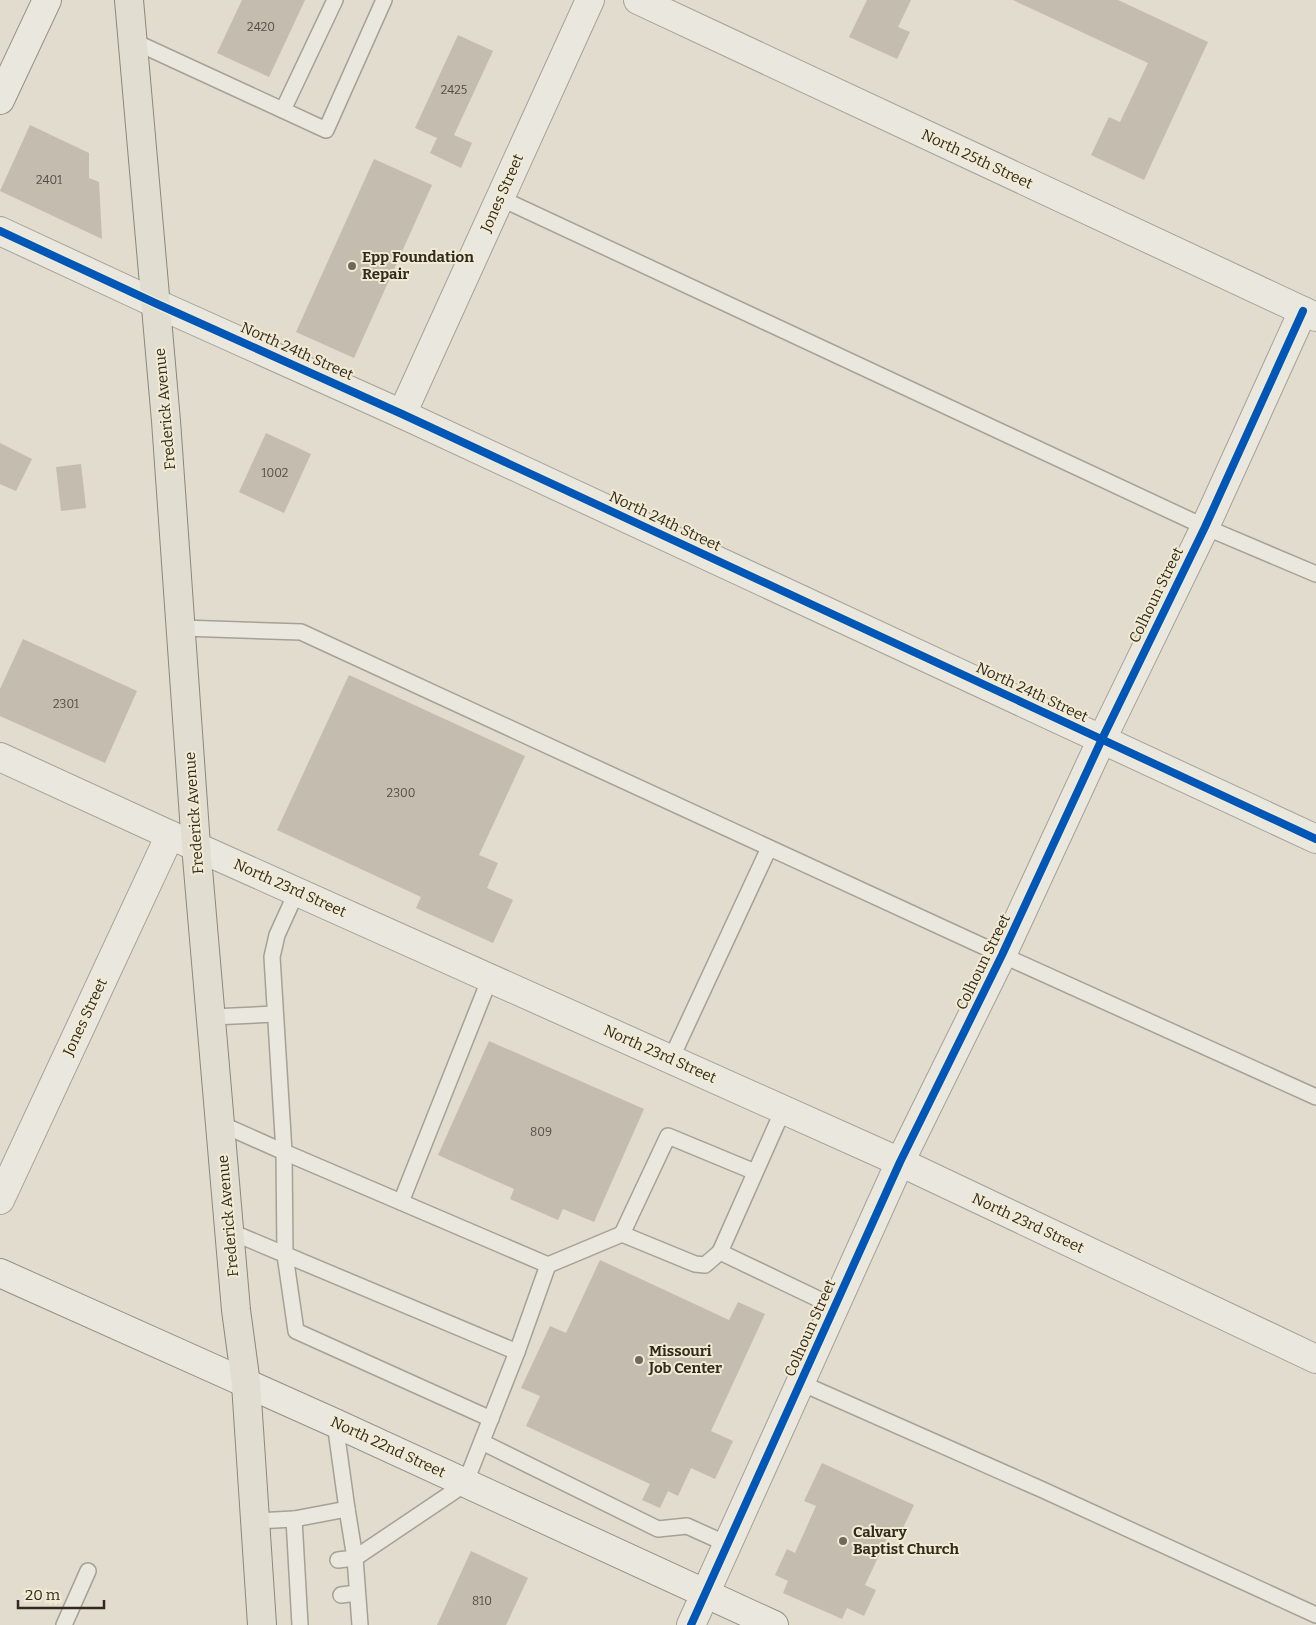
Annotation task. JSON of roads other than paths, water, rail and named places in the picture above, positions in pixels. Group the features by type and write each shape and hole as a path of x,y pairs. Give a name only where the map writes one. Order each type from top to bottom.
{"main road":[{"name":"Frederick Avenue","path":"129,0 166,421 196,846 236,1310 246,1384 262,1625"}],"street":[{"path":"0,100 47,0"},
{"name":"Jones Street","path":"402,414 590,0"},
{"name":"North 25th Street","path":"638,0 1309,314"},
{"name":"North 24th Street","path":"0,231 402,414 1316,839"},
{"name":"Colhoun Street","path":"692,1625 900,1162 1002,956 1102,739 1309,314"},
{"name":"North 23rd Street","path":"0,756 170,835 900,1162 1316,1359"},
{"name":"Jones Street","path":"0,1200 170,835"},
{"name":"North 22nd Street","path":"0,1273 336,1423 774,1625"}],"lane":[{"path":"283,110 335,0"},
{"path":"133,41 326,130 384,0"},
{"path":"500,198 1205,527 1316,574"},
{"path":"182,628 301,632 1002,956 1316,1097"},
{"path":"671,1059 769,848"},
{"path":"298,891 277,935 272,957 284,1152 285,1255 296,1331 491,1419"},
{"path":"401,1202 490,978"},
{"path":"212,1017 276,1014"},
{"path":"622,1234 694,1264 705,1265 720,1252 783,1110"},
{"path":"221,1124 548,1265 622,1234 668,1136 756,1172"},
{"path":"229,1231 517,1352"},
{"path":"720,1252 835,1307"},
{"path":"338,1560 355,1558 466,1484 548,1265"},
{"path":"801,1383 1043,1490 1316,1615"},
{"path":"336,1423 355,1558 360,1625"},
{"path":"482,1442 658,1528 687,1526 729,1545"},
{"path":"256,1521 294,1519 347,1509"},
{"path":"294,1519 302,1564 305,1599 300,1625"},
{"path":"64,1625 88,1571"},
{"path":"340,1595 357,1593"}],"place":[{"name":"Epp Foundation Repair","path":"352,266"},
{"name":"Missouri Job Center","path":"639,1360"},
{"name":"Calvary Baptist Church","path":"843,1541"}]}
